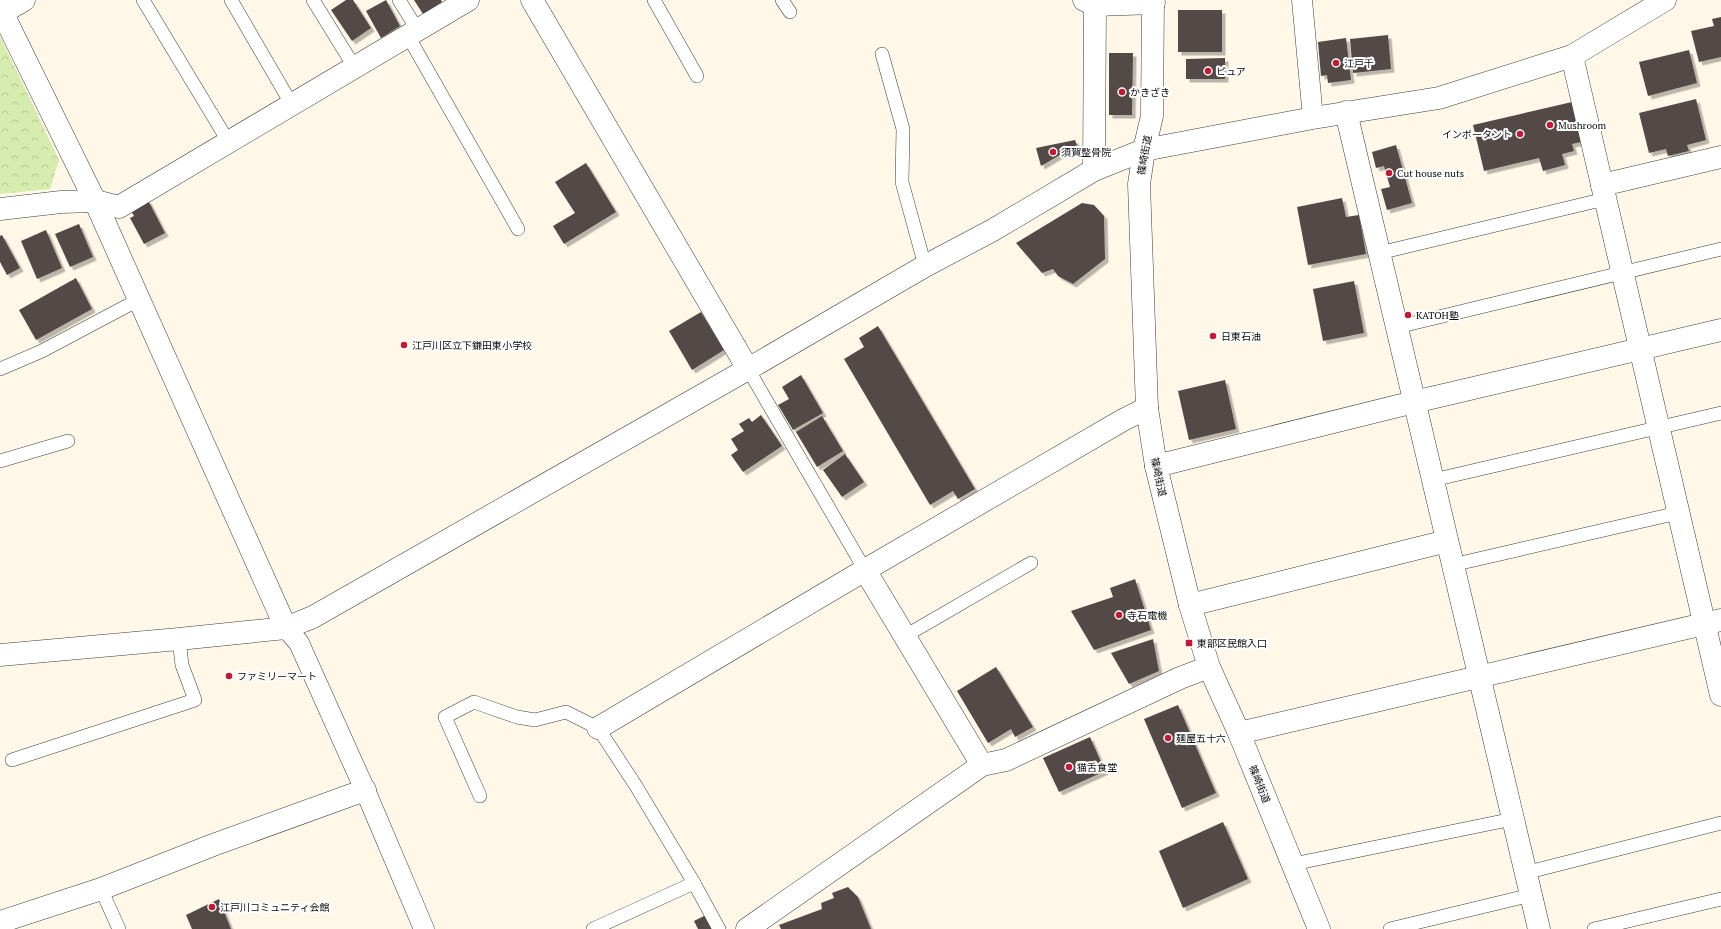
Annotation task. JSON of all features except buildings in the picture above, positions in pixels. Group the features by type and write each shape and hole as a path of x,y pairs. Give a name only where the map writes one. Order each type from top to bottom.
{"street":[{"path":"24,0 1,10 95,201 286,628 299,643 365,790 424,929"},
{"path":"0,209 61,202 95,201 119,207 468,0"},
{"path":"532,0 748,369"},
{"path":"1302,0 1313,118"},
{"path":"1094,170 1090,2 1154,2"},
{"name":"篠崎街道","path":"1154,2 1152,116 1144,150 1139,184 1147,408 1156,466 1190,605 1210,667 1239,733 1319,929"},
{"path":"0,655 286,628 314,616 748,369 925,266 993,230 1094,170 1144,150 1346,112 1440,98 1572,56 1657,2"},
{"path":"1572,56 1678,513 1713,622 1721,695"},
{"path":"1346,112 1539,929"},
{"path":"1603,192 1721,157"},
{"path":"1156,466 1414,402 1721,330"},
{"path":"598,728 865,570 1123,420 1147,408"},
{"path":"1190,605 1447,541"},
{"path":"865,570 982,765"},
{"path":"1239,733 1713,622"},
{"path":"747,929 982,765 1006,760 1180,678 1210,667"},
{"path":"0,922 101,889 214,845 365,790"}],"lane":[{"path":"143,0 228,141"},
{"path":"231,0 292,105"},
{"path":"313,0 355,68"},
{"path":"399,0 413,33 518,229"},
{"path":"654,0 697,76"},
{"path":"782,0 790,12"},
{"path":"882,54 903,129 902,182 925,266"},
{"path":"1379,253 1603,192"},
{"path":"1397,328 1721,249"},
{"path":"0,369 42,351 138,300"},
{"path":"748,369 865,570"},
{"path":"1433,480 1721,413"},
{"path":"0,461 68,441"},
{"path":"1452,565 1678,513"},
{"path":"905,636 1031,563"},
{"path":"12,760 195,700 182,665 179,639"},
{"path":"480,796 446,717 474,702 517,717 535,720 566,712 598,728 636,786 694,882 719,929"},
{"path":"1293,864 1513,819"},
{"path":"1525,873 1721,823"},
{"path":"593,929 694,882"},
{"path":"101,889 119,929"},
{"path":"1390,929 1531,895"},
{"path":"1594,929 1721,899"}],"green space":[{"path":"0,36 59,160 50,189 0,194"}],"place":[{"name":"江戸千","path":"1336,63"},
{"name":"ピュア","path":"1208,71"},
{"name":"かきざき","path":"1122,92"},
{"name":"Mushroom","path":"1550,125"},
{"name":"インポータント","path":"1520,134"},
{"name":"須賀整骨院","path":"1053,152"},
{"name":"Cut house nuts","path":"1389,173"},
{"name":"KATOH塾","path":"1408,315"},
{"name":"日東石油","path":"1213,336"},
{"name":"江戸川区立下鎌田東小学校","path":"404,345"},
{"name":"寺石電機","path":"1119,615"},
{"name":"東部区民館入口","path":"1189,643"},
{"name":"ファミリーマート","path":"229,676"},
{"name":"麺屋五十六","path":"1168,738"},
{"name":"猫舌食堂","path":"1069,767"},
{"name":"江戸川コミュニティ会館","path":"212,907"}]}
